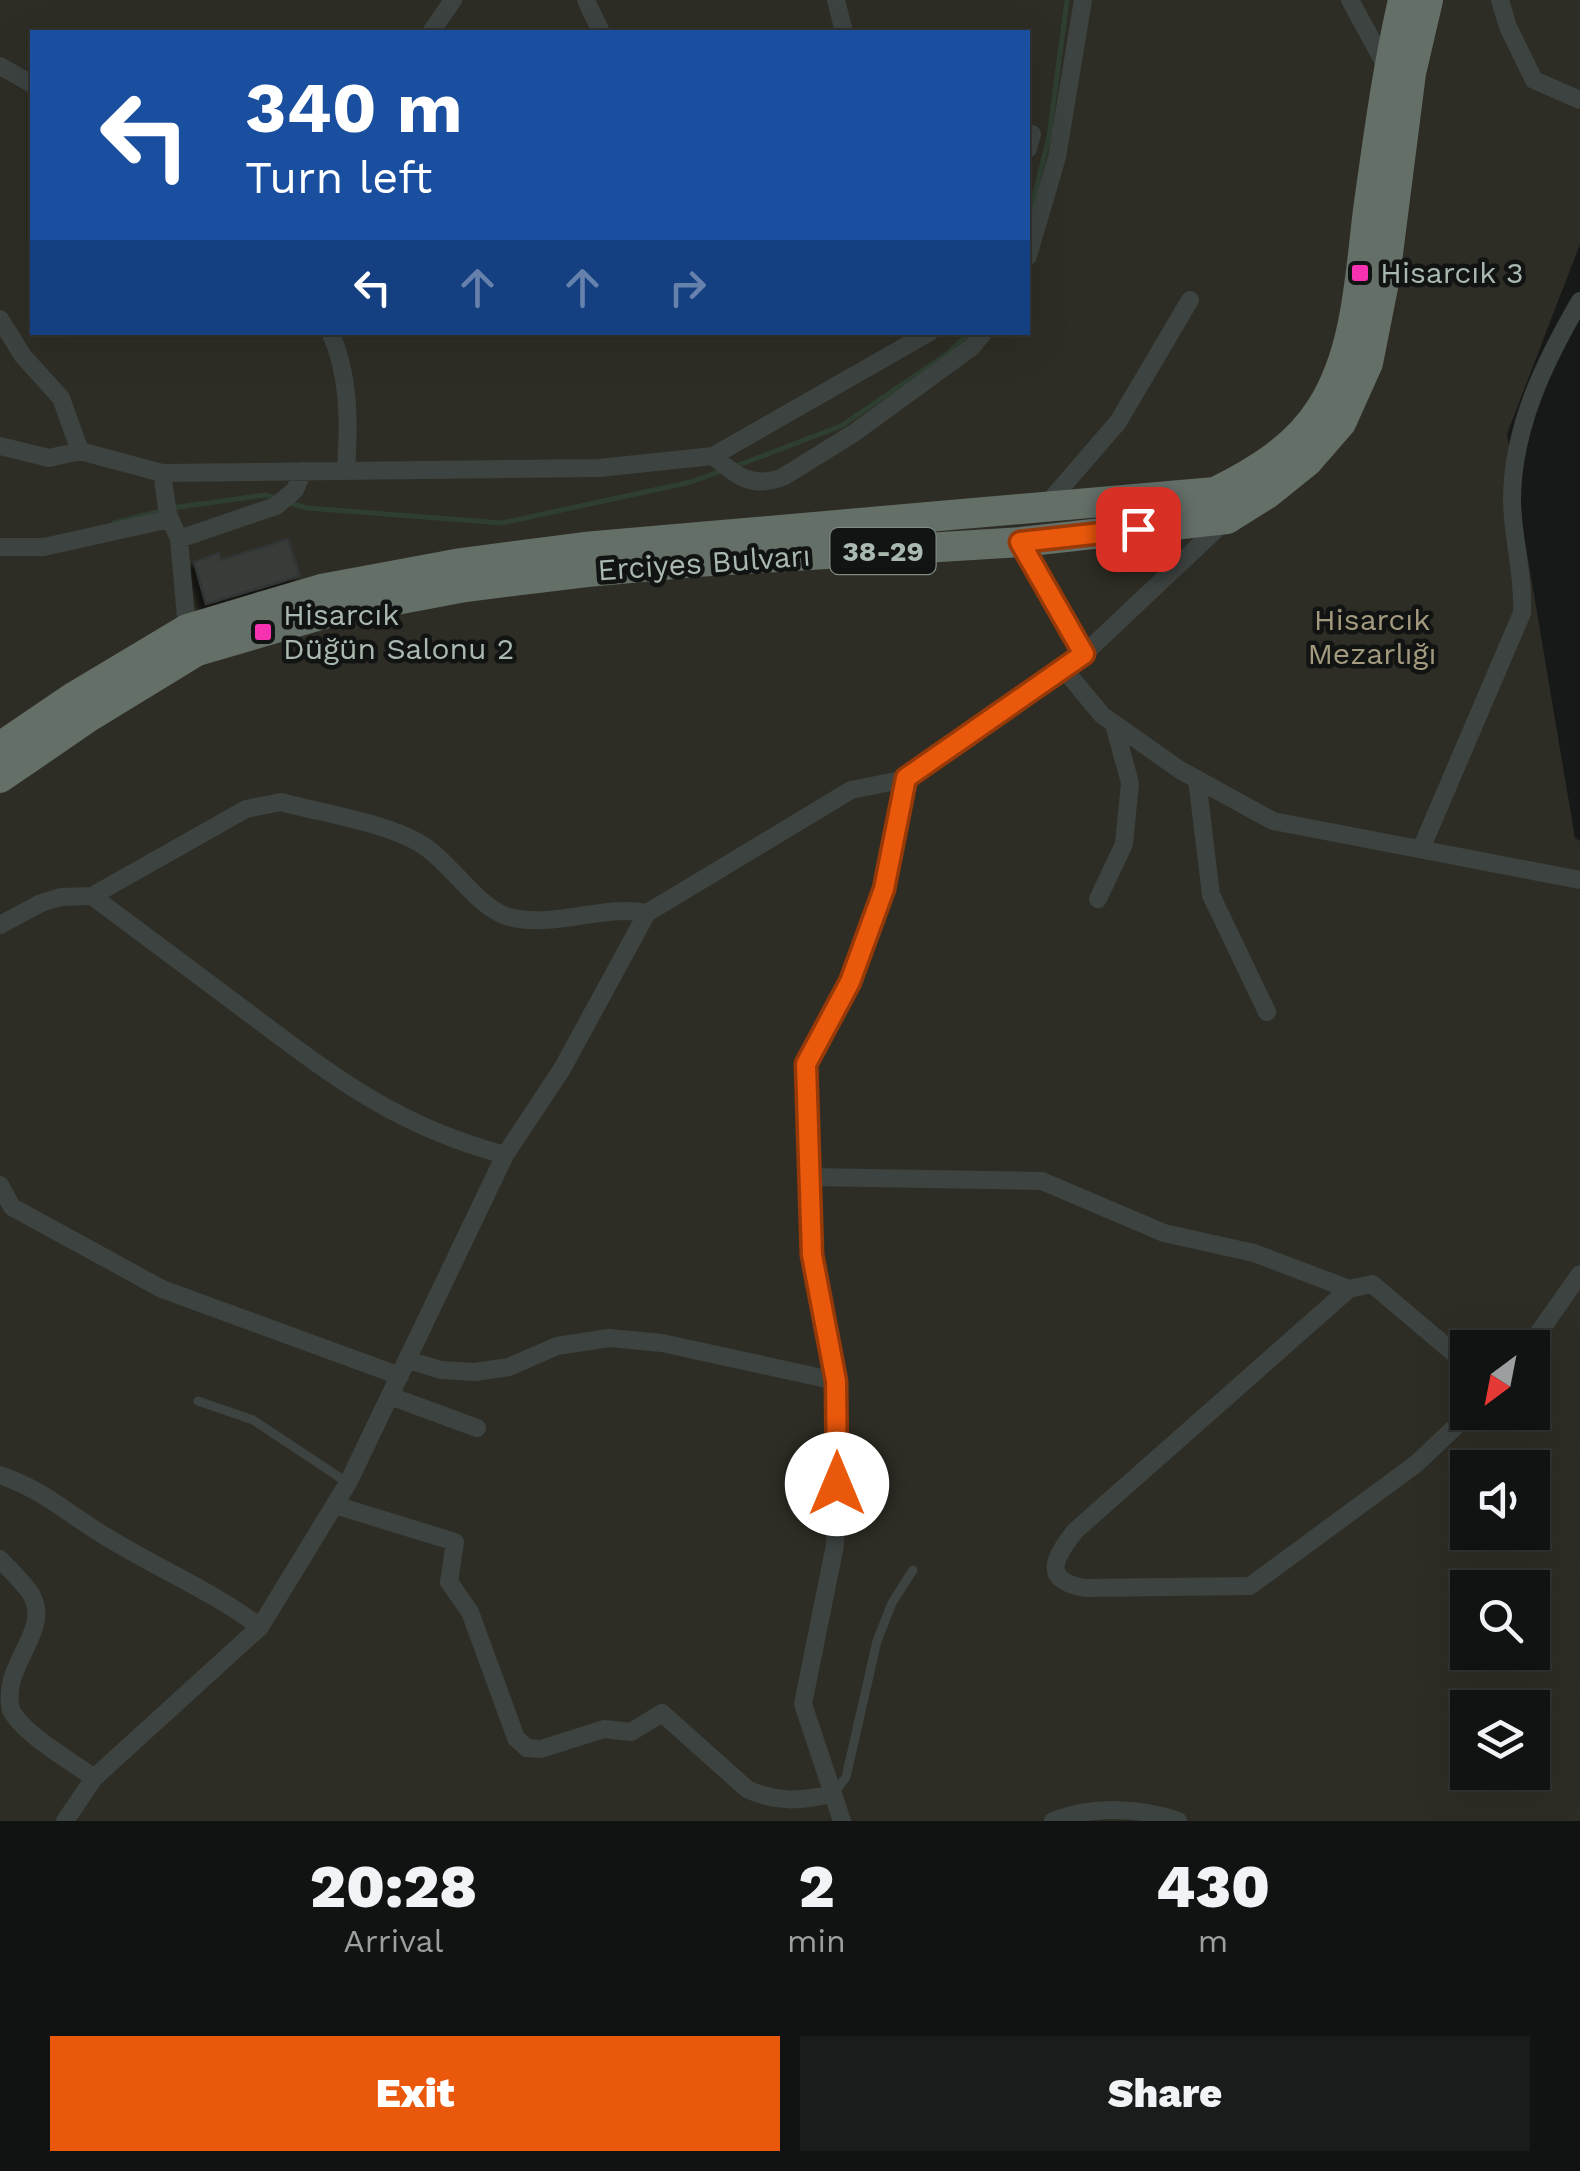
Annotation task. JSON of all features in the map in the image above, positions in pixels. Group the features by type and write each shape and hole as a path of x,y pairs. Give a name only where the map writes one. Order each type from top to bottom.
{"highway":[{"name":"Erciyes Bulvarı","path":"0,747 75,696 187,629 321,588 461,563 694,537 1214,492 1266,463 1291,443 1320,409 1344,356 1360,273 1387,68 1403,0"},
{"name":"Erciyes Bulvarı","path":"0,778 89,716 198,652 327,613 465,588 587,572 1020,542 1227,519 1308,461 1341,423 1368,363 1385,277 1411,73 1428,0"}],"street":[{"path":"432,30 453,0"},
{"path":"586,0 600,30"},
{"path":"836,0 844,30"},
{"path":"1030,249 1057,157 1083,0"},
{"path":"1350,0 1387,68"},
{"path":"1500,0 1508,27 1534,80 1580,100"},
{"path":"0,66 30,83"},
{"path":"1042,509 1118,422 1190,300"},
{"path":"1421,849 1522,613 1524,580 1515,542 1512,494 1519,447 1528,404 1554,345 1580,301"},
{"path":"0,319 23,356 61,398 80,451"},
{"path":"331,335 342,360 348,406 346,469"},
{"path":"723,465 925,335"},
{"path":"0,446 48,458 80,451 163,481 302,470 723,465 758,483 783,477 854,432 972,347 982,335"},
{"path":"179,539 283,501 302,470"},
{"path":"163,481 169,516 179,539 187,629"},
{"path":"0,548 44,547 169,516"},
{"path":"65,1821 94,1778 260,1628 348,1483 505,1155 562,1069 647,913 852,790 906,778 1084,654 1227,519"},
{"path":"1020,542 1084,654"},
{"path":"1062,668 1114,724 1197,779 1273,820 1580,880"},
{"path":"1098,898 1124,844 1130,783 1114,724"},
{"path":"842,1821 803,1704 835,1545 836,1381 812,1255 806,1064 850,982 884,889 906,778"},
{"path":"1197,779 1212,895 1267,1012"},
{"path":"0,925 41,903 62,897 92,896 246,809 281,802 410,838 432,852 494,910 513,918 553,921 630,910 647,913"},
{"path":"92,896 347,1087 426,1129 505,1155"},
{"path":"809,1177 1042,1181 1164,1233 1254,1253 1349,1289"},
{"path":"0,1184 12,1207 162,1289 404,1368 475,1372 509,1367 558,1346 609,1338 662,1343 836,1381"},
{"path":"1541,1330 1580,1274"},
{"path":"1450,1349 1372,1284 1349,1289 1075,1531 1056,1555 1054,1565 1059,1577 1071,1586 1085,1588 1250,1586 1416,1464 1451,1430"},
{"path":"390,1396 477,1428"},
{"path":"0,1475 48,1495 101,1534 230,1606 260,1628"},
{"path":"335,1506 455,1542 450,1582 470,1612 516,1738 526,1748 541,1749 604,1729 631,1732 662,1714 747,1789 794,1802 832,1794"},
{"path":"0,1560 30,1594 36,1612 32,1630 7,1676 6,1694 11,1710 21,1724 94,1778"},
{"path":"1053,1821 1069,1814 1104,1811 1158,1814 1178,1821"}],"lane":[{"path":"198,1401 253,1420 348,1483"},
{"path":"832,1794 846,1777 884,1622 913,1570"}],"green space":[{"name":"Hisarcık Mezarlığı","path":"0,0 1580,0 1580,244 1507,434 1575,838 1580,841 1580,1821 0,1821"}],"building":[{"path":"288,539 300,576 206,604 194,562 219,553 221,560"}],"waterway":[{"path":"1030,213 1049,137 1067,0"},
{"path":"736,466 841,426 947,354 967,335"},
{"path":"290,503 307,508 502,523 691,482 721,471"},
{"path":"172,508 265,495 275,498"},
{"path":"114,523 161,511"}],"place":[{"name":"Hisarcık 3","path":"1360,273"},
{"name":"Hisarcık Düğün Salonu 2","path":"263,632"}],"route":[{"path":"837,1484 836,1381 812,1255 806,1064 850,982 884,889 906,778 1084,654 1020,542 1138,529"}]}
